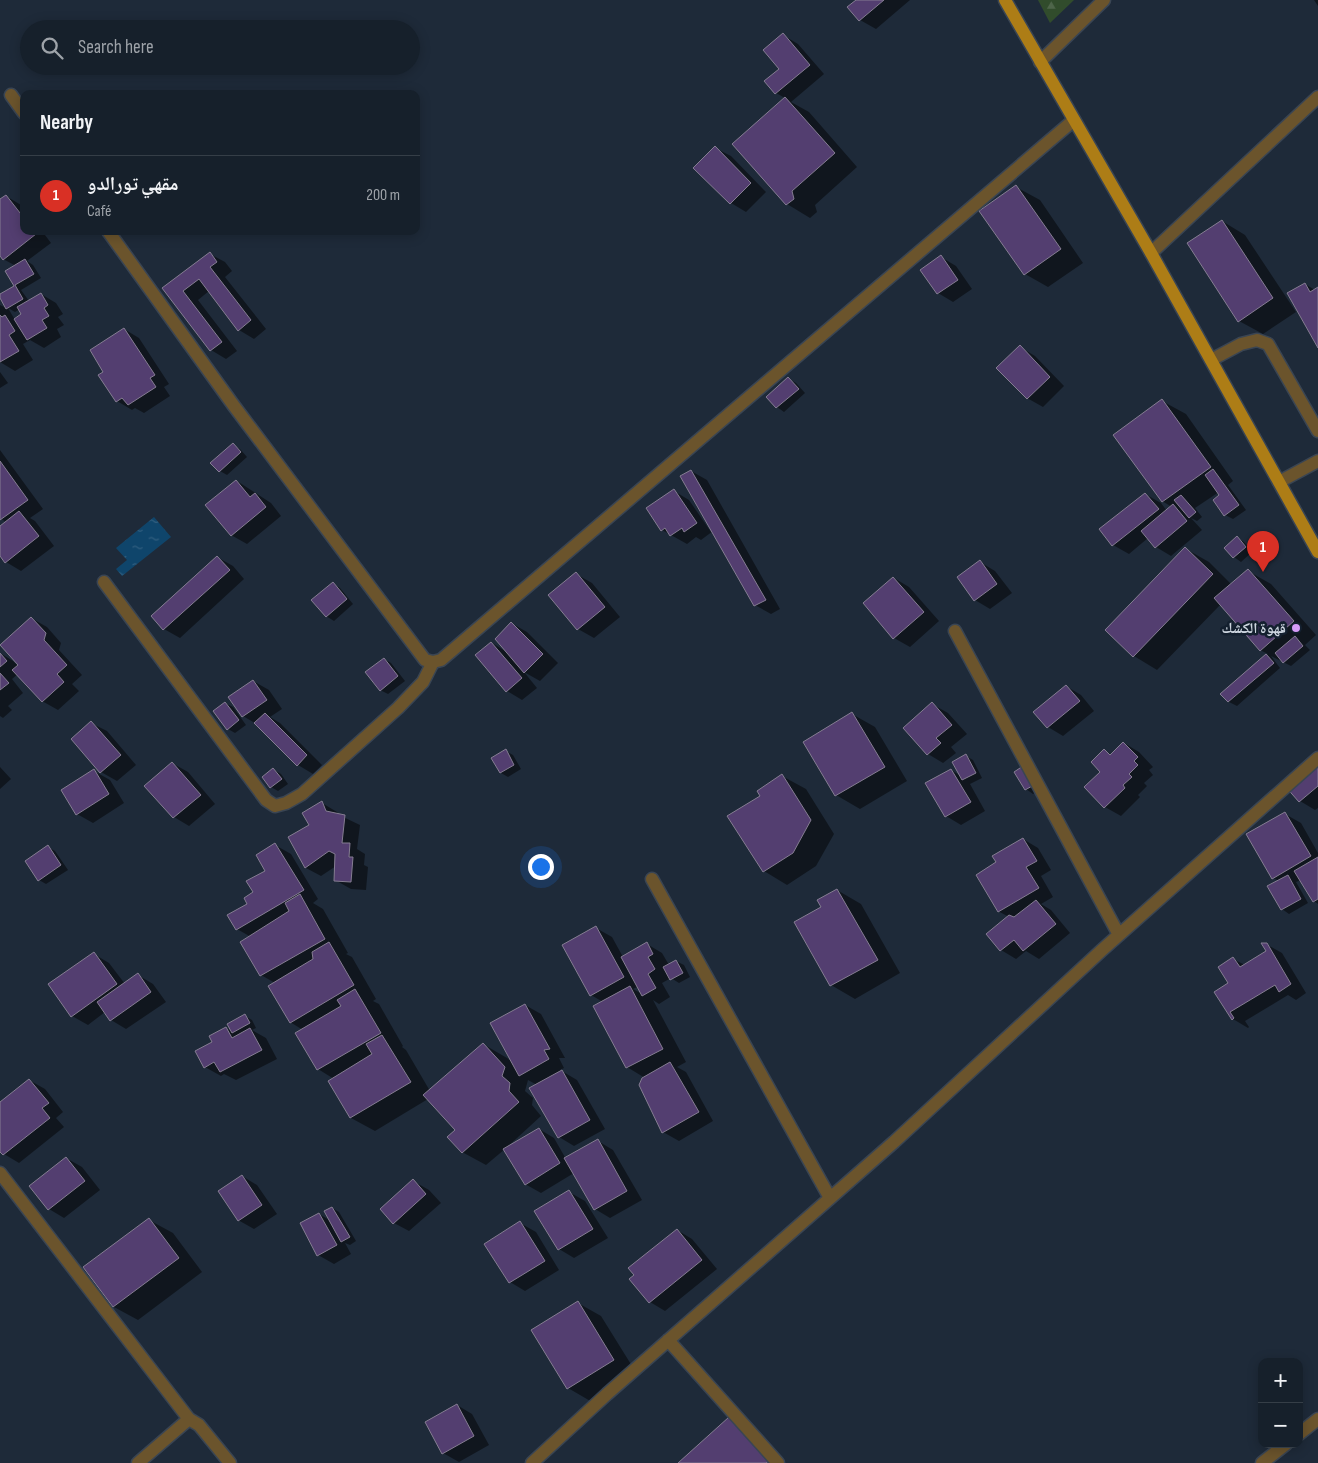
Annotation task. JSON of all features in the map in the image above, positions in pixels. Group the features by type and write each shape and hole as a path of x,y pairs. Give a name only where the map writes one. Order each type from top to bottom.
{"main road":[{"path":"1005,0 1151,253 1318,552"}],"street":[{"path":"1040,62 1104,0"},
{"path":"11,96 20,108"},
{"path":"1151,253 1318,97"},
{"path":"111,235 234,406 426,660 433,662 441,660 1074,120"},
{"path":"1211,360 1241,344 1257,340 1268,344 1318,431"},
{"path":"1279,482 1318,461"},
{"path":"104,582 266,800 275,806 286,803 302,794 383,721 423,682 433,662"},
{"path":"955,630 1119,935"},
{"path":"532,1463 668,1340 894,1142 1119,935 1318,758"},
{"path":"652,879 830,1198"},
{"path":"0,1173 189,1419 199,1425 230,1463"},
{"path":"668,1340 778,1463"},
{"path":"138,1463 189,1419"},
{"path":"1303,1431 1318,1419"},
{"path":"1262,1463 1281,1448"}],"green space":[{"path":"1038,0 1074,0 1050,23"}],"water":[{"path":"154,517 171,537 122,576 116,569 127,560 116,548"}],"building":[{"path":"856,0 884,0 859,21 847,7"},
{"path":"783,33 810,65 775,94 764,81 779,69 763,50"},
{"path":"785,97 835,153 792,191 794,199 786,205 732,144"},
{"path":"715,146 751,183 730,204 693,168"},
{"path":"1016,185 1061,249 1024,275 979,211"},
{"path":"6,195 20,213 20,235 35,235 3,260 0,256 0,199"},
{"path":"1222,220 1273,298 1238,322 1187,243"},
{"path":"210,252 217,262 210,267 251,320 238,331 199,279 183,291 222,342 210,351 162,288"},
{"path":"941,255 958,280 937,294 920,270"},
{"path":"25,259 34,274 15,285 23,299 6,309 0,294 14,286 5,271"},
{"path":"1305,283 1310,292 1318,287 1318,348 1287,293"},
{"path":"41,293 48,305 44,308 49,316 42,320 47,328 27,340 14,319 21,314 17,307"},
{"path":"0,315 2,317 5,315 15,331 9,335 19,351 0,362"},
{"path":"124,328 155,375 150,378 156,387 128,405 122,398 116,402 98,375 103,372 90,350"},
{"path":"1020,345 1050,377 1027,399 996,368"},
{"path":"788,377 799,389 776,408 766,397"},
{"path":"1162,399 1211,467 1162,502 1113,435"},
{"path":"233,443 241,452 219,472 210,463"},
{"path":"0,461 28,500 0,520"},
{"path":"1213,469 1239,505 1224,516 1213,500 1219,495 1205,475"},
{"path":"691,470 766,600 754,606 680,476"},
{"path":"236,480 250,497 255,493 266,507 231,536 205,505"},
{"path":"674,489 697,523 684,532 682,528 670,536 665,528 661,531 646,508"},
{"path":"1145,493 1159,509 1112,546 1099,529"},
{"path":"1181,495 1196,512 1189,518 1174,500"},
{"path":"1173,504 1187,521 1155,548 1141,531"},
{"path":"19,511 39,536 5,563 0,556 0,526"},
{"path":"1237,536 1246,547 1233,558 1224,548"},
{"path":"1185,547 1213,574 1133,657 1105,630"},
{"path":"217,556 230,570 163,630 151,616"},
{"path":"980,560 997,584 974,601 957,577"},
{"path":"1248,569 1294,621 1260,651 1214,598"},
{"path":"576,572 605,607 577,630 548,595"},
{"path":"893,577 924,612 893,639 863,603"},
{"path":"333,582 347,599 326,617 311,600"},
{"path":"31,617 46,633 44,640 67,665 57,674 64,682 42,702 12,670 18,665 0,645"},
{"path":"511,622 543,654 524,673 495,639"},
{"path":"1295,636 1303,646 1283,663 1275,653"},
{"path":"491,642 522,678 506,692 475,655"},
{"path":"0,653 7,661 0,667"},
{"path":"1266,654 1274,663 1228,702 1220,694"},
{"path":"384,658 398,676 380,691 365,672"},
{"path":"0,673 9,683 0,690"},
{"path":"253,680 267,700 242,717 228,697"},
{"path":"1066,685 1080,701 1047,728 1033,712"},
{"path":"225,702 239,720 227,730 213,711"},
{"path":"932,702 952,725 936,738 941,743 927,755 903,728"},
{"path":"852,712 885,767 835,796 803,742"},
{"path":"265,713 307,755 297,766 254,723"},
{"path":"91,721 121,755 100,773 71,739"},
{"path":"1123,742 1138,757 1134,761 1138,765 1129,774 1132,777 1123,785 1125,788 1104,808 1084,787 1100,772 1091,762 1104,749 1110,755"},
{"path":"506,749 514,765 500,773 491,758"},
{"path":"966,754 976,773 962,780 952,762"},
{"path":"1318,760 1318,786 1299,802 1285,786"},
{"path":"172,762 201,795 173,818 144,786"},
{"path":"1023,766 1034,785 1025,790 1014,772"},
{"path":"273,768 282,779 270,788 262,777"},
{"path":"94,769 109,794 76,815 61,790"},
{"path":"951,769 971,802 945,817 925,783"},
{"path":"782,774 811,820 793,853 763,872 727,816 760,796 757,791"},
{"path":"322,801 326,811 345,815 342,843 350,843 349,857 353,857 351,882 334,881 335,854 329,851 305,868 288,837 309,825 302,813"},
{"path":"1285,812 1311,856 1272,879 1246,834"},
{"path":"1023,838 1037,861 1026,867 1039,888 998,912 976,875 996,862 992,856"},
{"path":"275,843 304,890 236,930 227,915 247,904 244,898 253,892 246,881 265,871 256,855"},
{"path":"48,845 61,865 38,881 25,861"},
{"path":"1318,857 1318,899 1313,902 1294,871"},
{"path":"1288,875 1301,899 1281,910 1267,886"},
{"path":"837,889 878,960 830,986 794,922 821,907 817,900"},
{"path":"300,894 325,939 260,976 240,942 289,911 285,903"},
{"path":"1036,900 1056,924 1023,951 1014,940 1000,951 986,934 1009,915 1014,917"},
{"path":"596,926 624,977 590,996 562,945"},
{"path":"329,942 354,985 290,1023 268,986 313,959 312,952"},
{"path":"647,942 653,954 648,957 655,969 648,974 656,988 642,996 621,957"},
{"path":"1261,943 1267,943 1291,984 1279,992 1275,985 1230,1012 1234,1018 1232,1020 1214,992 1228,983 1218,967 1233,957 1240,967 1266,951"},
{"path":"94,952 117,984 71,1017 48,984"},
{"path":"676,960 683,973 670,980 663,967"},
{"path":"138,973 151,992 110,1021 97,1002"},
{"path":"630,986 663,1049 626,1068 593,1006"},
{"path":"355,989 381,1033 317,1070 295,1033 341,1006 337,1000"},
{"path":"525,1004 550,1049 544,1050 549,1059 519,1076 490,1023"},
{"path":"245,1014 250,1023 232,1033 227,1024"},
{"path":"226,1027 232,1038 250,1028 262,1050 220,1072 214,1062 204,1068 195,1051 212,1042 209,1036"},
{"path":"382,1035 411,1082 350,1118 328,1081 372,1054 366,1044"},
{"path":"483,1043 505,1067 502,1076 510,1083 509,1091 519,1102 462,1153 447,1137 455,1130 423,1095"},
{"path":"670,1062 699,1112 662,1133 639,1085 642,1078"},
{"path":"562,1070 590,1120 558,1138 529,1088"},
{"path":"29,1079 49,1103 42,1108 50,1118 3,1155 0,1152 0,1102"},
{"path":"539,1128 560,1163 525,1185 503,1149"},
{"path":"598,1139 627,1191 594,1210 564,1158"},
{"path":"66,1157 85,1181 48,1210 29,1186"},
{"path":"242,1175 262,1205 238,1221 218,1191"},
{"path":"413,1179 426,1194 393,1224 380,1209"},
{"path":"569,1190 593,1229 558,1250 534,1211"},
{"path":"332,1207 350,1237 341,1242 324,1211"},
{"path":"319,1213 337,1245 317,1256 300,1223"},
{"path":"149,1218 179,1258 113,1307 83,1267"},
{"path":"520,1221 545,1261 509,1283 484,1244"},
{"path":"677,1229 702,1260 649,1303 629,1279 634,1275 628,1268"},
{"path":"578,1301 614,1360 567,1389 531,1330"},
{"path":"457,1404 474,1436 442,1454 425,1422"},
{"path":"729,1417 769,1461 766,1463 678,1463"}],"place":[{"name":"مقهي تورالدو","path":"1263,572"},
{"name":"قهوة الكشك","path":"1296,628"}]}
